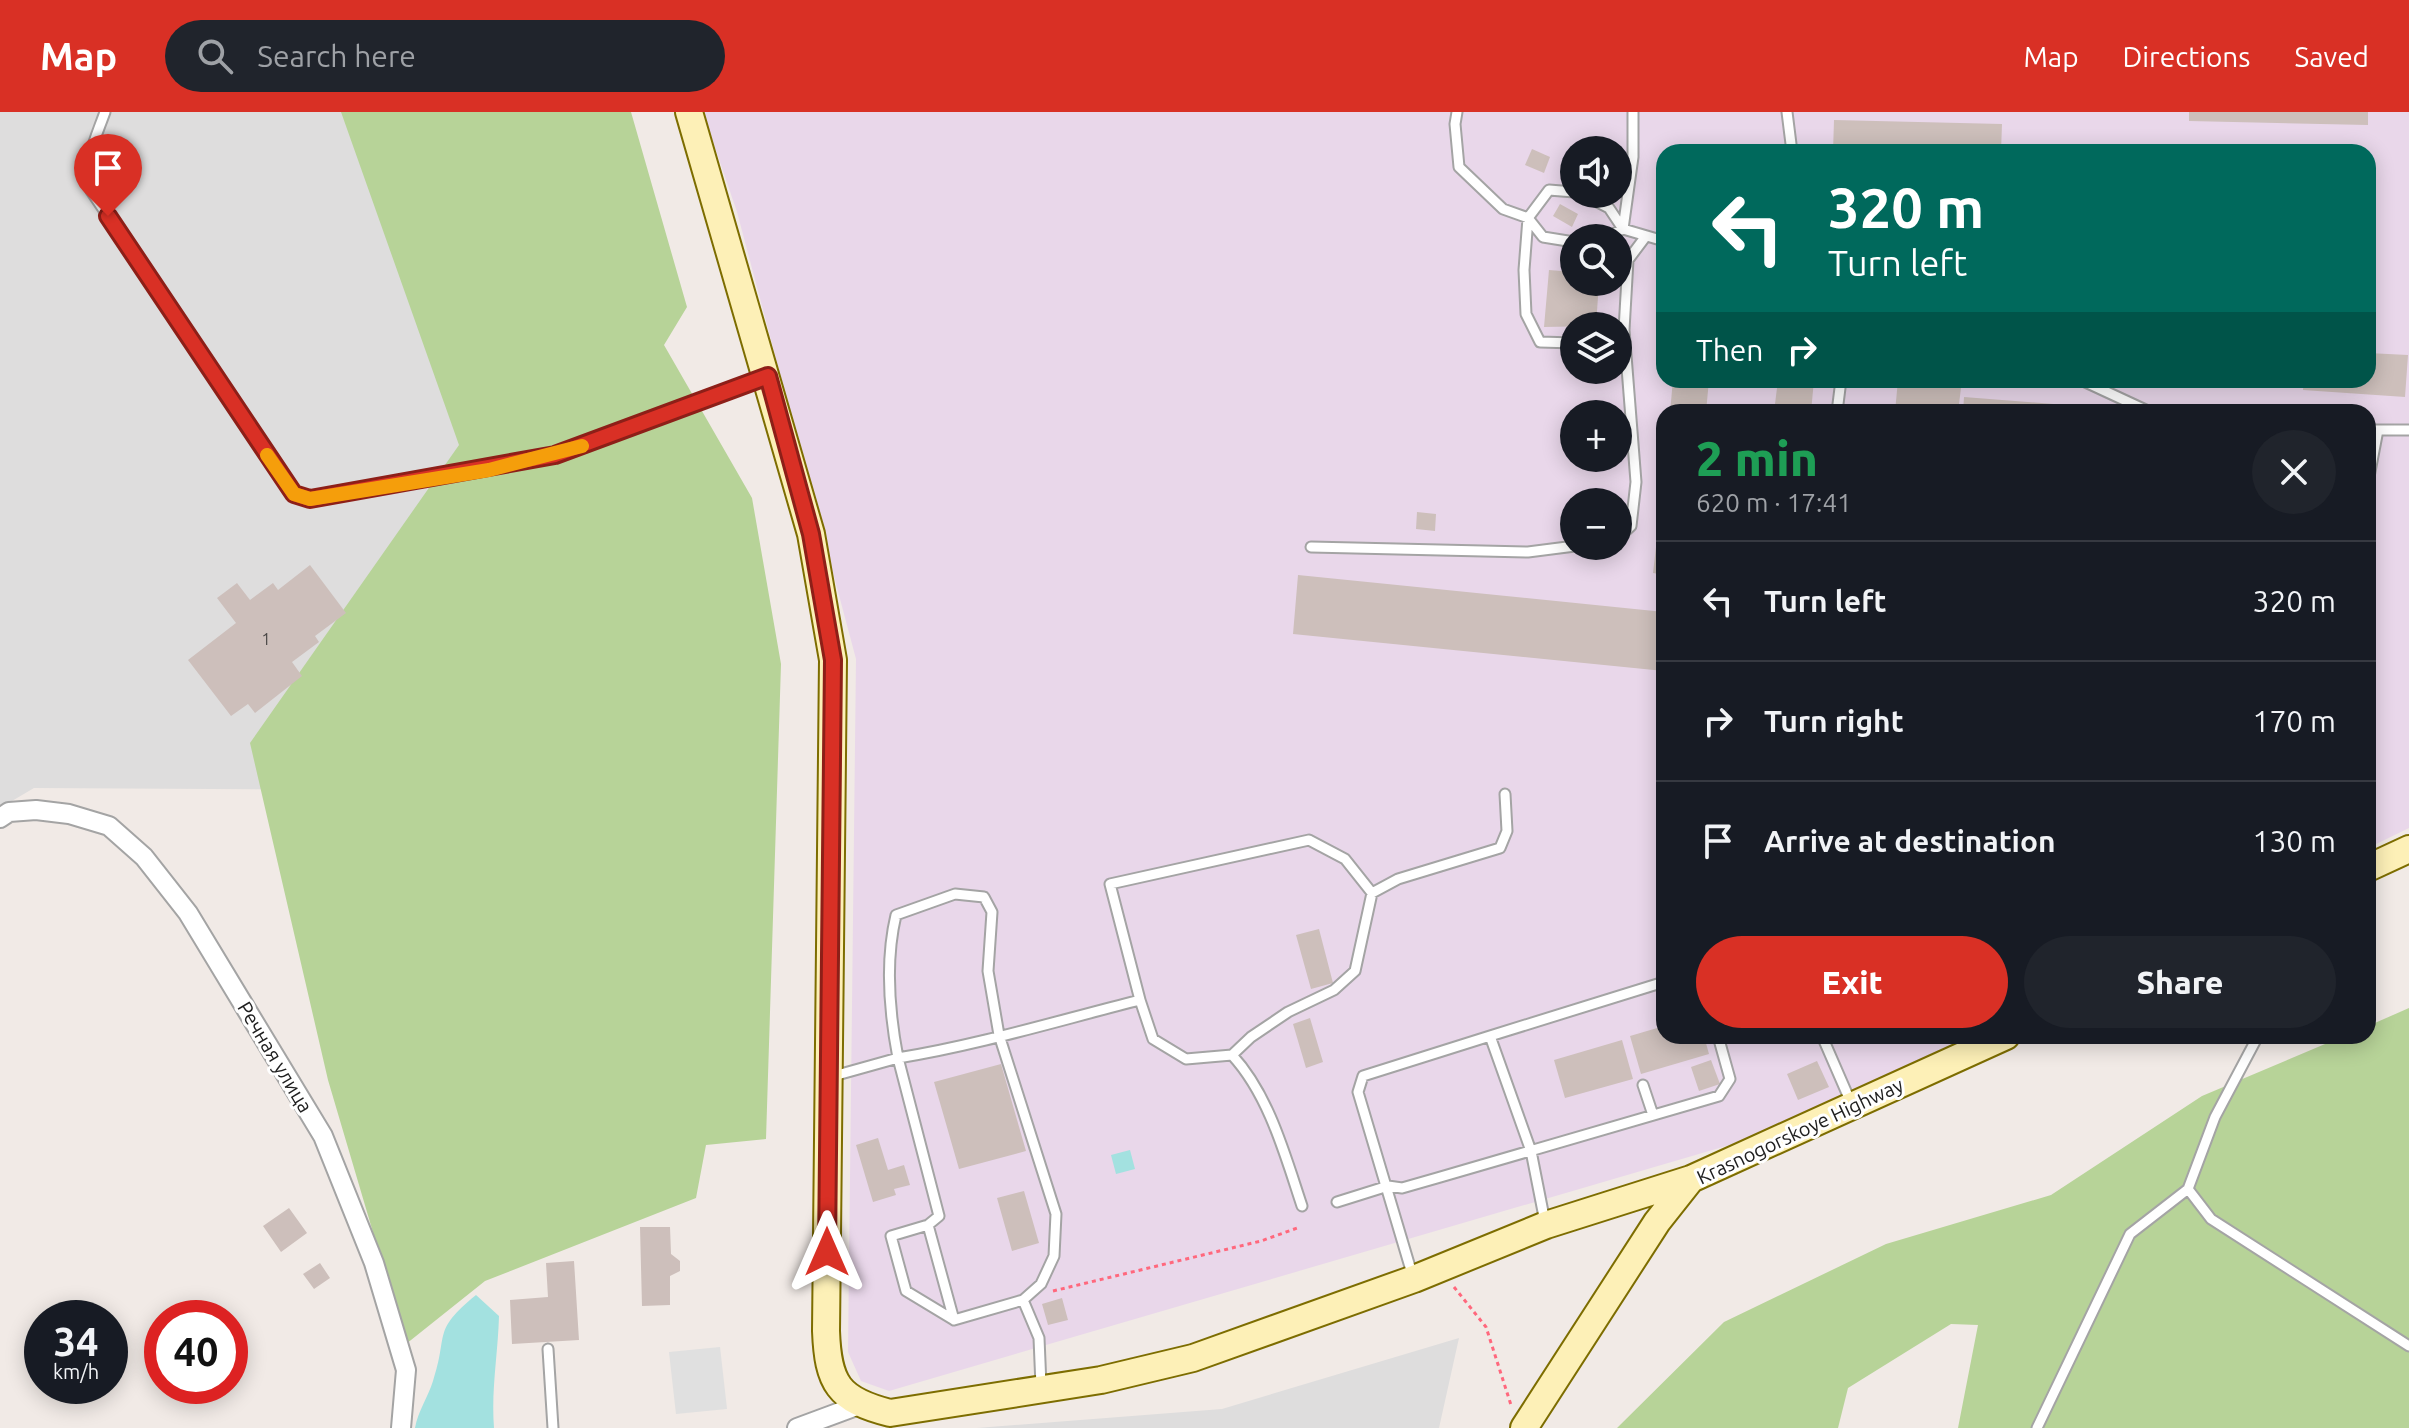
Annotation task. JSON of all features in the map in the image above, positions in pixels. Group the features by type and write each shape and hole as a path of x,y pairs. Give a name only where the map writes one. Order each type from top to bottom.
{"street":[{"path":"689,112 768,376 811,534 833,660 827,1078 827,1364 839,1388 859,1405 890,1413 1041,1390 1193,1358 1414,1279 1546,1225 1691,1179"},
{"name":"Речная улица","path":"0,818 9,812 36,810 69,814 109,826 144,857 188,913 323,1136 374,1263 406,1370 401,1428"},
{"path":"2376,864 2409,849"},
{"name":"Krasnogorskoye Highway","path":"1520,1422 1657,1222 1691,1179 1989,1044"},
{"path":"797,1428 859,1405"}],"lane":[{"path":"105,112 88,156 86,172 91,191 294,494 310,499 555,455 768,376"},
{"path":"1457,112 1455,124 1459,167 1503,209 1528,218 1543,237 1560,240"},
{"path":"1624,224 1633,157 1633,112"},
{"path":"1787,112 1791,144"},
{"path":"1560,191 1549,190 1528,218 1524,270 1526,314 1540,342 1560,343"},
{"path":"1632,232 1656,239"},
{"path":"1623,312 1628,260 1646,236"},
{"path":"1626,384 1636,482 1632,517"},
{"path":"2098,388 2133,404"},
{"path":"2123,404 2124,400"},
{"path":"2376,430 2409,430"},
{"path":"1311,547 1528,552 1560,548"},
{"path":"1372,893 1345,859 1309,840 1110,884 1153,1039 1186,1059 1232,1055 1276,1020 1334,990 1355,971 1372,893 1398,879 1500,848 1507,831 1505,794"},
{"path":"955,894 984,897 992,912 988,971 999,1035 1056,1214 1054,1256 1041,1284 1023,1300 954,1320 906,1291 891,1236 928,1225 939,1216 898,1058 889,942 896,915 955,894"},
{"path":"1414,1279 1358,1092 1363,1076 1656,984"},
{"path":"827,1078 1140,1000"},
{"path":"1490,1036 1531,1151 1546,1225"},
{"path":"1337,1202 1388,1186 1402,1188 1719,1096 1730,1079 1720,1044"},
{"path":"1825,1044 1853,1108"},
{"path":"2037,1428 2130,1234 2188,1189 2215,1117 2254,1044"},
{"path":"1232,1055 1250,1075 1283,1148 1302,1206"},
{"path":"1643,1085 1653,1115"},
{"path":"2188,1189 2211,1219 2409,1346"},
{"path":"928,1225 954,1320"},
{"path":"1023,1300 1039,1338 1041,1390"},
{"path":"548,1349 553,1428"}],"path":[{"path":"1041,1284 1056,1293 1261,1241 1300,1227"},
{"path":"1439,1269 1486,1327 1520,1422"}],"shaded area":[{"path":"0,112 388,112 544,791 34,788 0,808"},
{"path":"703,112 2409,112 2409,828 2376,844 2376,404 1656,404 1656,1044 1952,1044 1750,1139 889,1391 861,1381 848,1352 856,659 737,212"},
{"path":"1459,1338 1439,1428 977,1428 1222,1409"},
{"path":"720,1347 727,1409 676,1414 669,1352"}],"green space":[{"path":"341,112 631,112 687,307 664,345 752,498 781,664 766,1139 706,1145 696,1198 485,1281 406,1344 328,1080 250,743 459,445"},
{"path":"2409,1008 2409,1428 1958,1428 1978,1325 1951,1324 1848,1388 1838,1428 1617,1428 1724,1322 1886,1244 2051,1195 2202,1096 2325,1044 2376,1044 2376,1022"}],"water":[{"path":"1130,1150 1135,1169 1116,1174 1111,1155"},
{"path":"476,1295 499,1316 494,1428 415,1428 433,1381 447,1326"}],"building":[{"path":"2189,112 2368,112 2368,125 2189,121"},
{"path":"1834,120 2002,124 2001,144 1833,144"},
{"path":"1532,149 1550,157 1544,173 1525,165"},
{"path":"1560,204 1560,208 1578,214 1573,224 1553,216"},
{"path":"1549,270 1560,271 1560,296 1598,296 1597,312 1560,312 1560,327 1544,327"},
{"path":"2376,353 2408,355 2405,397 2303,390 2376,388"},
{"path":"1672,388 1708,388 1707,404 1671,404"},
{"path":"1777,388 1813,388 1812,404 1775,404"},
{"path":"1897,388 1961,388 1959,404 1896,404"},
{"path":"1964,397 2053,404 1964,404"},
{"path":"1417,512 1436,514 1435,531 1416,529"},
{"path":"310,565 346,613 315,636 319,642 292,662 302,676 255,713 248,704 231,716 188,660 236,623 217,598 237,583 250,600 273,583 278,590"},
{"path":"1298,575 1656,611 1656,670 1293,634"},
{"path":"1319,929 1333,983 1311,989 1296,935"},
{"path":"1310,1018 1323,1062 1306,1068 1293,1024"},
{"path":"1656,1028 1656,1044 1706,1044 1709,1054 1641,1074 1630,1036"},
{"path":"1622,1040 1633,1079 1565,1098 1554,1060"},
{"path":"1711,1060 1720,1084 1699,1091 1691,1067"},
{"path":"1817,1061 1829,1087 1798,1100 1787,1074"},
{"path":"1001,1064 1026,1151 959,1169 934,1082"},
{"path":"878,1138 888,1170 904,1165 910,1185 894,1189 896,1195 873,1202 856,1145"},
{"path":"1024,1191 1039,1243 1012,1251 997,1198"},
{"path":"289,1208 307,1233 281,1252 263,1226"},
{"path":"640,1227 670,1227 671,1254 680,1261 680,1271 670,1276 670,1305 642,1306"},
{"path":"574,1261 579,1340 512,1344 510,1300 548,1297 546,1263"},
{"path":"320,1263 330,1278 314,1289 303,1274"},
{"path":"1062,1298 1068,1320 1048,1325 1042,1304"}],"slow traffic":[{"path":"267,455 294,494 310,499 489,470 582,446"}],"route":[{"path":"108,216 294,494 310,499 489,470 555,455 768,376 811,534 833,660 827,1252"}]}
